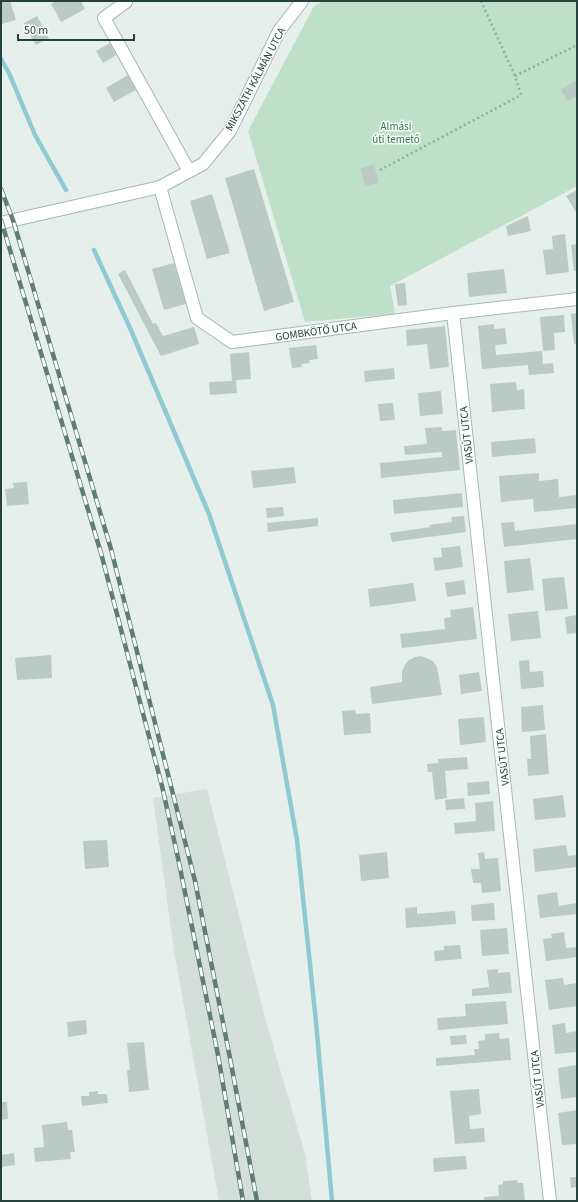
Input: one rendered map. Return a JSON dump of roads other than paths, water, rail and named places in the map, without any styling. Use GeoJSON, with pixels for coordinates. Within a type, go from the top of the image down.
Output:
{"type":"FeatureCollection","features":[{"type":"Feature","properties":{"kind":"street","name":"MIKSZÁTH KÁLMÁN UTCA"},"geometry":{"type":"LineString","coordinates":[[2,223],[160,187],[203,164],[230,131],[279,31],[302,1]]}},
{"type":"Feature","properties":{"kind":"street"},"geometry":{"type":"LineString","coordinates":[[126,2],[104,18],[189,171]]}},
{"type":"Feature","properties":{"kind":"street","name":"GOMBKÖTŐ UTCA"},"geometry":{"type":"LineString","coordinates":[[160,187],[197,318],[232,342],[453,313],[577,299]]}},
{"type":"Feature","properties":{"kind":"street","name":"VASÚT UTCA"},"geometry":{"type":"LineString","coordinates":[[453,313],[550,1201]]}},
{"type":"Feature","properties":{"kind":"waterway"},"geometry":{"type":"LineString","coordinates":[[1,59],[9,73],[35,135],[66,190]]}},
{"type":"Feature","properties":{"kind":"waterway"},"geometry":{"type":"LineString","coordinates":[[94,250],[130,328],[209,514],[273,705],[297,840],[316,1022],[332,1201]]}},
{"type":"Feature","properties":{"kind":"railway"},"geometry":{"type":"LineString","coordinates":[[1,189],[13,220],[111,549],[195,881],[257,1201]]}},
{"type":"Feature","properties":{"kind":"railway"},"geometry":{"type":"LineString","coordinates":[[1,220],[101,553],[162,786],[218,1055],[243,1201]]}},
{"type":"Feature","properties":{"kind":"park label","name":"Almási úti temető"},"geometry":{"type":"Point","coordinates":[396,132]}}]}
